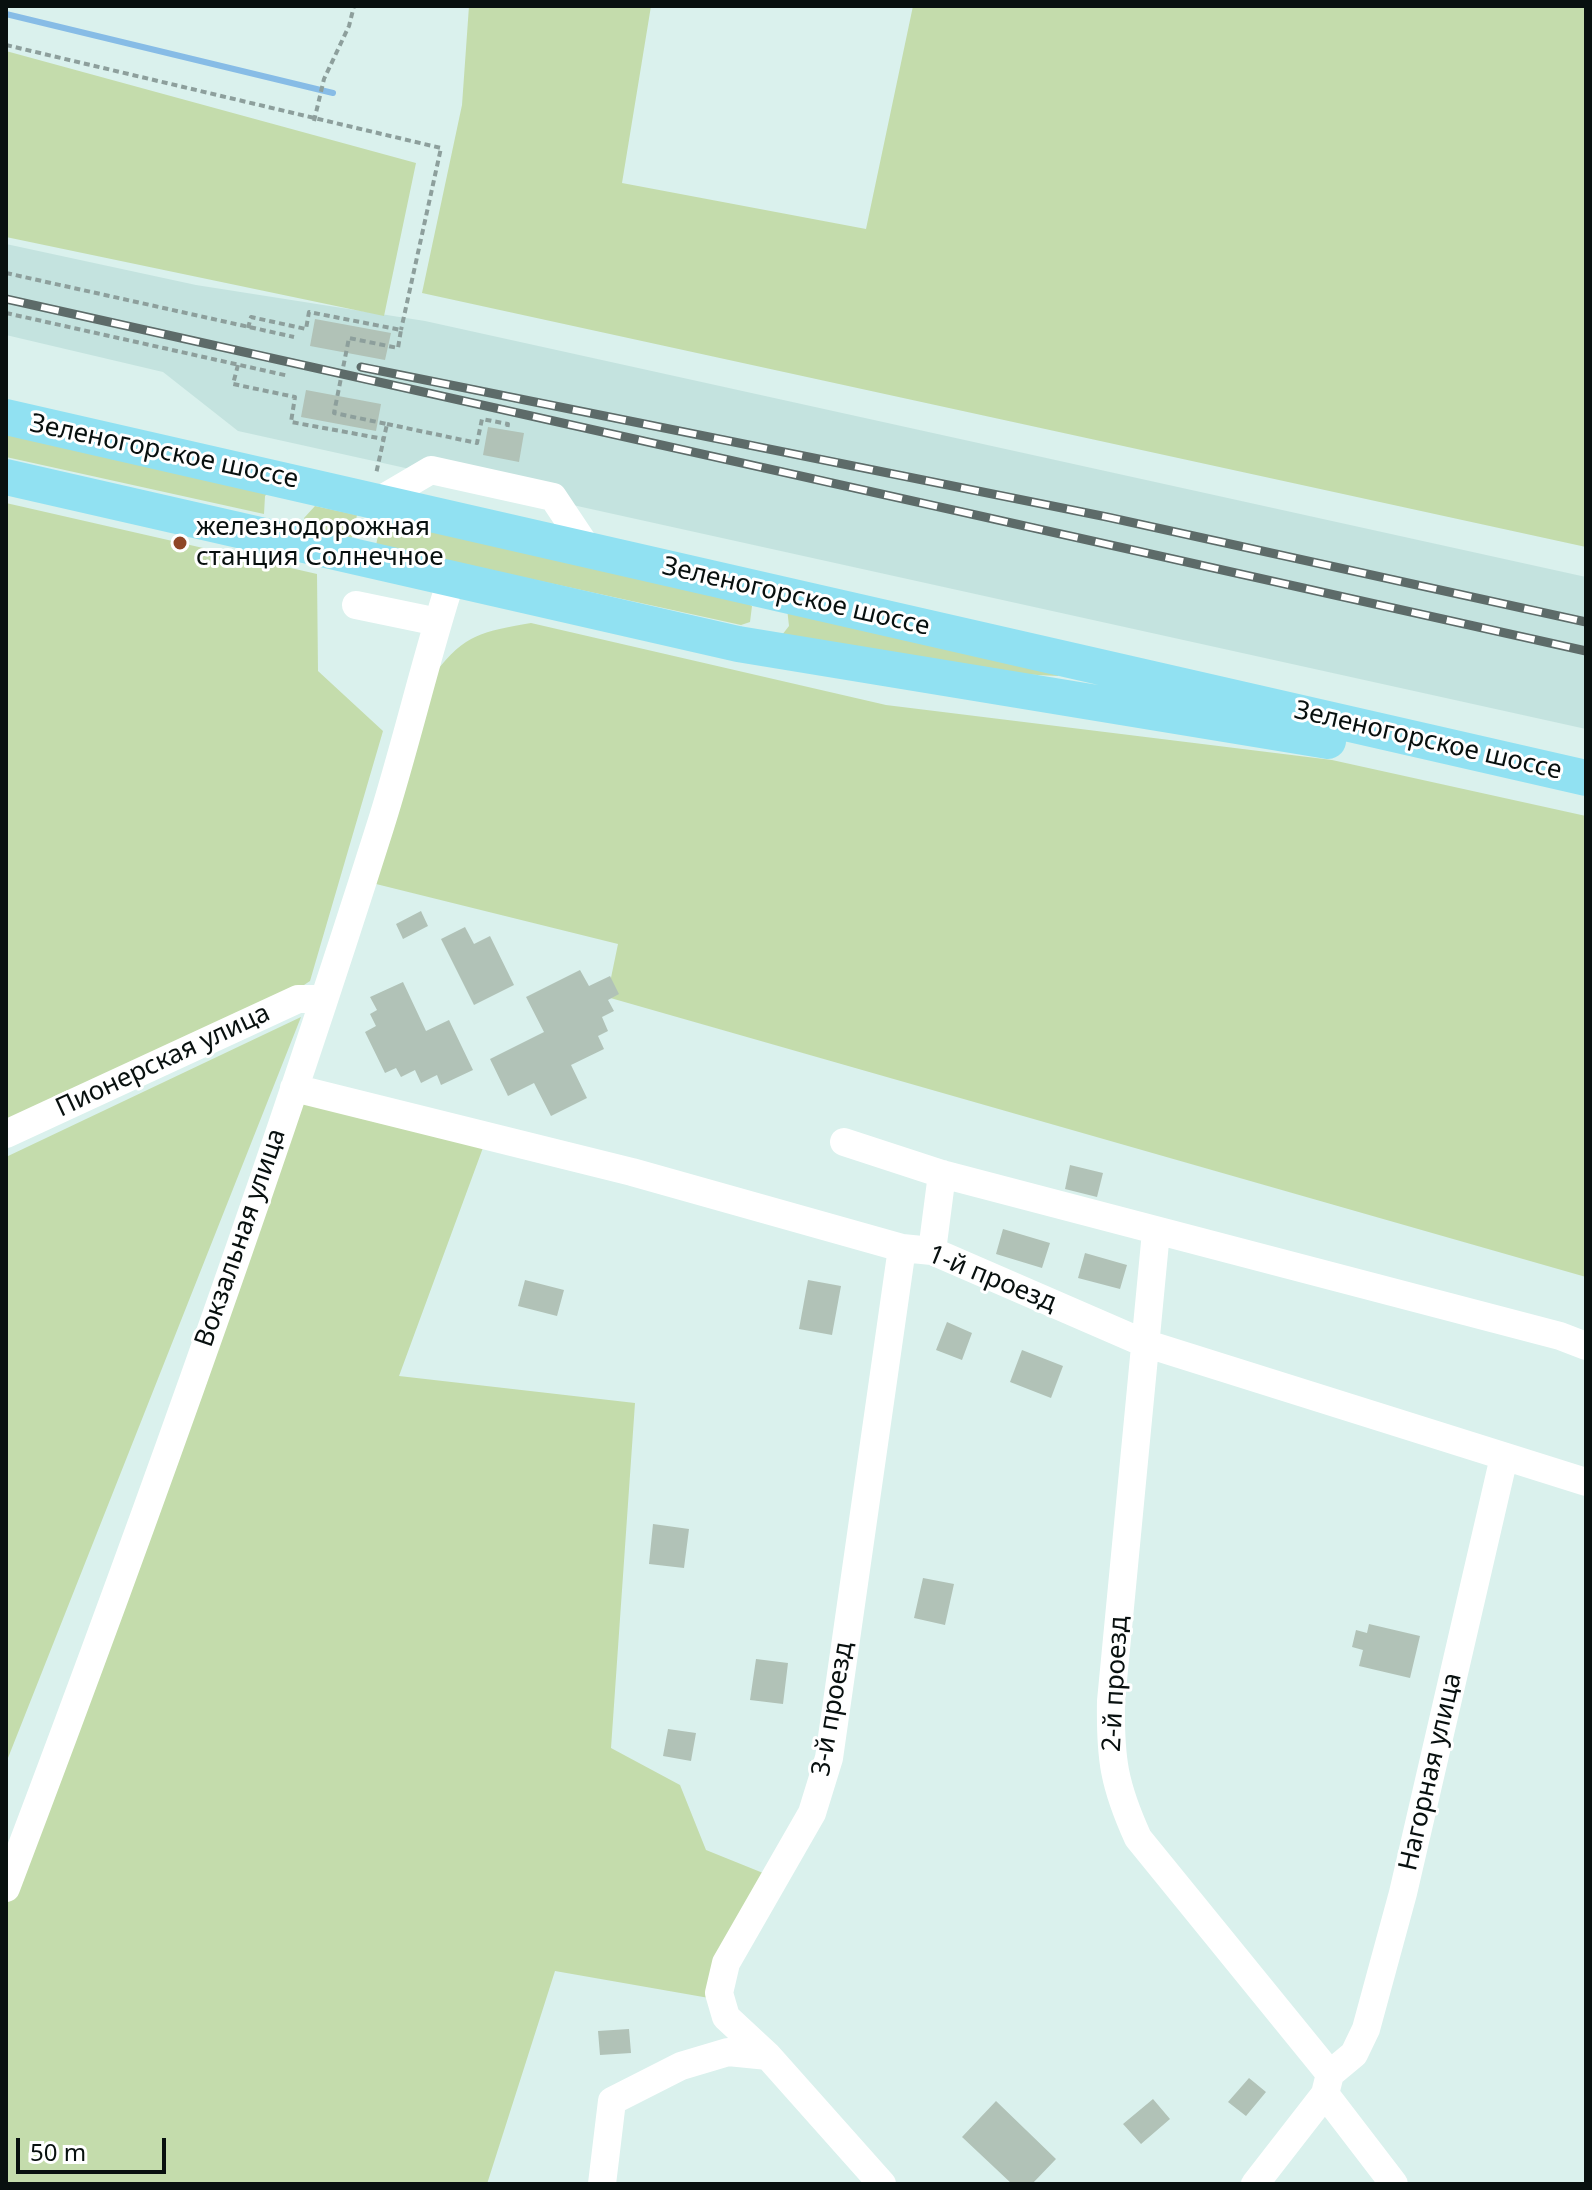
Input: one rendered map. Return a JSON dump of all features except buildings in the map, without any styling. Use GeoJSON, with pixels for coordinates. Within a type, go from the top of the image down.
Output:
{"type":"FeatureCollection","features":[{"type":"Feature","properties":{"kind":"main road","name":"Зеленогорское шоссе"},"geometry":{"type":"LineString","coordinates":[[6,417],[1586,778]]}},
{"type":"Feature","properties":{"kind":"main road","name":"Зеленогорское шоссе"},"geometry":{"type":"LineString","coordinates":[[6,477],[738,644],[1586,784]]}},
{"type":"Feature","properties":{"kind":"main road"},"geometry":{"type":"LineString","coordinates":[[292,544],[281,526],[278,511],[288,495],[305,483]]}},
{"type":"Feature","properties":{"kind":"main road"},"geometry":{"type":"LineString","coordinates":[[738,644],[758,634],[769,620],[767,605],[749,587]]}},
{"type":"Feature","properties":{"kind":"street","name":"Вокзальная улица"},"geometry":{"type":"LineString","coordinates":[[6,1888],[106,1626],[294,1088],[381,825],[451,580]]}},
{"type":"Feature","properties":{"kind":"street"},"geometry":{"type":"LineString","coordinates":[[356,605],[438,622]]}},
{"type":"Feature","properties":{"kind":"street","name":"Пионерская улица"},"geometry":{"type":"LineString","coordinates":[[6,1134],[298,999],[322,999]]}},
{"type":"Feature","properties":{"kind":"street","name":"1-й проезд"},"geometry":{"type":"LineString","coordinates":[[294,1088],[632,1172],[902,1248],[932,1251],[1144,1343],[1586,1482]]}},
{"type":"Feature","properties":{"kind":"street"},"geometry":{"type":"LineString","coordinates":[[844,1142],[942,1174],[1545,1332],[1586,1346]]}},
{"type":"Feature","properties":{"kind":"street"},"geometry":{"type":"LineString","coordinates":[[932,1251],[942,1174]]}},
{"type":"Feature","properties":{"kind":"street","name":"2-й проезд"},"geometry":{"type":"LineString","coordinates":[[1156,1232],[1111,1701],[1110,1750],[1117,1792],[1138,1838],[1327,2084],[1394,2184]]}},
{"type":"Feature","properties":{"kind":"street","name":"3-й проезд"},"geometry":{"type":"LineString","coordinates":[[882,2184],[768,2056],[726,2017],[719,1993],[726,1963],[812,1813],[829,1758],[902,1248]]}},
{"type":"Feature","properties":{"kind":"street","name":"Нагорная улица"},"geometry":{"type":"LineString","coordinates":[[1255,2184],[1327,2084],[1354,2054],[1366,2029],[1403,1893],[1504,1457]]}},
{"type":"Feature","properties":{"kind":"street"},"geometry":{"type":"LineString","coordinates":[[602,2184],[612,2101],[681,2066],[728,2052],[768,2056]]}},
{"type":"Feature","properties":{"kind":"path"},"geometry":{"type":"LineString","coordinates":[[314,121],[324,79],[349,26],[354,6]]}},
{"type":"Feature","properties":{"kind":"path"},"geometry":{"type":"LineString","coordinates":[[6,45],[314,121],[441,148],[398,348],[349,338],[334,413],[477,443],[482,419],[508,424],[507,430]]}},
{"type":"Feature","properties":{"kind":"path"},"geometry":{"type":"LineString","coordinates":[[6,273],[294,337]]}},
{"type":"Feature","properties":{"kind":"path"},"geometry":{"type":"LineString","coordinates":[[248,328],[251,317],[306,329],[309,312],[401,330]]}},
{"type":"Feature","properties":{"kind":"path"},"geometry":{"type":"LineString","coordinates":[[6,313],[289,376]]}},
{"type":"Feature","properties":{"kind":"path"},"geometry":{"type":"LineString","coordinates":[[238,365],[233,384],[295,397],[291,422],[384,439]]}},
{"type":"Feature","properties":{"kind":"path"},"geometry":{"type":"LineString","coordinates":[[376,500],[387,424]]}},
{"type":"Feature","properties":{"kind":"shaded area"},"geometry":{"type":"Polygon","coordinates":[[[6,244],[196,285],[425,321],[1586,577],[1586,729],[238,431],[163,372],[6,335],[6,244]]]}},
{"type":"Feature","properties":{"kind":"green space"},"geometry":{"type":"Polygon","coordinates":[[[469,6],[651,6],[622,183],[866,229],[913,6],[1586,6],[1586,547],[422,293],[462,105],[469,6]]]}},
{"type":"Feature","properties":{"kind":"green space"},"geometry":{"type":"Polygon","coordinates":[[[6,51],[416,163],[384,316],[6,237],[6,51]]]}},
{"type":"Feature","properties":{"kind":"green space"},"geometry":{"type":"Polygon","coordinates":[[[6,432],[270,490],[265,496],[264,514],[6,457],[6,432]]]}},
{"type":"Feature","properties":{"kind":"green space"},"geometry":{"type":"Polygon","coordinates":[[[6,503],[317,574],[318,671],[383,731],[310,981],[283,999],[6,1127],[6,503]]]}},
{"type":"Feature","properties":{"kind":"green space"},"geometry":{"type":"Polygon","coordinates":[[[315,506],[357,515],[352,538],[311,530],[304,518],[315,506]]]}},
{"type":"Feature","properties":{"kind":"green space"},"geometry":{"type":"Polygon","coordinates":[[[382,519],[743,601],[752,606],[750,622],[741,625],[376,545],[382,519]]]}},
{"type":"Feature","properties":{"kind":"green space"},"geometry":{"type":"Polygon","coordinates":[[[787,608],[1059,670],[1058,676],[979,672],[782,635],[789,626],[787,608]]]}},
{"type":"Feature","properties":{"kind":"green space"},"geometry":{"type":"Polygon","coordinates":[[[531,623],[886,705],[1332,760],[1586,816],[1586,1277],[607,997],[618,944],[376,884],[435,673],[456,650],[476,636],[531,623]]]}},
{"type":"Feature","properties":{"kind":"green space"},"geometry":{"type":"Polygon","coordinates":[[[301,1017],[6,1763],[6,1157],[301,1017]]]}},
{"type":"Feature","properties":{"kind":"green space"},"geometry":{"type":"Polygon","coordinates":[[[303,1101],[484,1145],[399,1376],[635,1403],[611,1748],[680,1785],[706,1850],[768,1875],[709,1998],[555,1971],[487,2184],[6,2184],[6,1903],[303,1101]]]}},
{"type":"Feature","properties":{"kind":"waterway"},"geometry":{"type":"LineString","coordinates":[[6,14],[333,93]]}},
{"type":"Feature","properties":{"kind":"railway"},"geometry":{"type":"LineString","coordinates":[[6,299],[1586,651]]}},
{"type":"Feature","properties":{"kind":"railway"},"geometry":{"type":"LineString","coordinates":[[361,367],[1107,517],[1586,622]]}},
{"type":"Feature","properties":{"kind":"place","name":"железнодорожная станция Солнечное"},"geometry":{"type":"Point","coordinates":[180,543]}}]}
